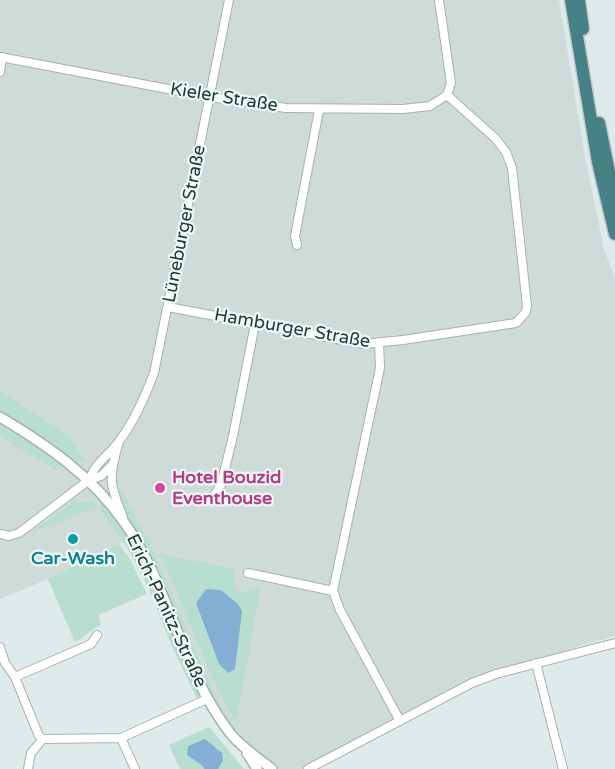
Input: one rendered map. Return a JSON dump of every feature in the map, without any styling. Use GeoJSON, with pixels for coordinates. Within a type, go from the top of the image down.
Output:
{"type":"FeatureCollection","features":[{"type":"Feature","properties":{"kind":"highway"},"geometry":{"type":"LineString","coordinates":[[571,0],[598,162],[615,234]]}},
{"type":"Feature","properties":{"kind":"highway"},"geometry":{"type":"LineString","coordinates":[[579,0],[590,74],[615,201]]}},
{"type":"Feature","properties":{"kind":"street","name":"Lüneburger Straße"},"geometry":{"type":"LineString","coordinates":[[125,522],[112,486],[111,466],[120,441],[138,410],[154,374],[229,0]]}},
{"type":"Feature","properties":{"kind":"street"},"geometry":{"type":"LineString","coordinates":[[439,0],[451,83],[447,95]]}},
{"type":"Feature","properties":{"kind":"street","name":"Kieler Straße"},"geometry":{"type":"LineString","coordinates":[[1,57],[210,98],[286,108],[403,109],[430,106],[447,95]]}},
{"type":"Feature","properties":{"kind":"street"},"geometry":{"type":"LineString","coordinates":[[0,72],[1,57]]}},
{"type":"Feature","properties":{"kind":"street","name":"Hamburger Straße"},"geometry":{"type":"LineString","coordinates":[[168,307],[363,344],[508,325],[522,318],[527,306],[512,168],[506,152],[495,138],[447,95]]}},
{"type":"Feature","properties":{"kind":"street"},"geometry":{"type":"LineString","coordinates":[[297,245],[295,236],[319,110]]}},
{"type":"Feature","properties":{"kind":"street"},"geometry":{"type":"LineString","coordinates":[[214,496],[221,485],[231,446],[255,324]]}},
{"type":"Feature","properties":{"kind":"street"},"geometry":{"type":"LineString","coordinates":[[379,343],[380,368],[333,591],[340,610],[400,721]]}},
{"type":"Feature","properties":{"kind":"street","name":"Erich-Panitz-Straße"},"geometry":{"type":"LineString","coordinates":[[0,417],[53,452],[89,480],[125,522],[150,568],[207,699],[232,735],[272,769]]}},
{"type":"Feature","properties":{"kind":"street","name":"Lüneburger Straße"},"geometry":{"type":"LineString","coordinates":[[89,480],[94,467],[120,441]]}},
{"type":"Feature","properties":{"kind":"street"},"geometry":{"type":"LineString","coordinates":[[0,534],[9,536],[19,533],[89,480],[101,476],[111,466]]}},
{"type":"Feature","properties":{"kind":"street"},"geometry":{"type":"LineString","coordinates":[[248,573],[333,591]]}},
{"type":"Feature","properties":{"kind":"street"},"geometry":{"type":"LineString","coordinates":[[15,677],[91,644],[97,634]]}},
{"type":"Feature","properties":{"kind":"street"},"geometry":{"type":"LineString","coordinates":[[308,769],[472,683],[496,674],[615,643]]}},
{"type":"Feature","properties":{"kind":"street"},"geometry":{"type":"LineString","coordinates":[[0,647],[5,663],[15,677],[39,736],[43,739],[121,738],[207,699]]}},
{"type":"Feature","properties":{"kind":"street"},"geometry":{"type":"LineString","coordinates":[[536,663],[563,769]]}},
{"type":"Feature","properties":{"kind":"street"},"geometry":{"type":"LineString","coordinates":[[121,738],[135,769]]}},
{"type":"Feature","properties":{"kind":"street"},"geometry":{"type":"LineString","coordinates":[[28,769],[31,753],[43,739]]}},
{"type":"Feature","properties":{"kind":"street","name":"Erich-Panitz-Straße"},"geometry":{"type":"LineString","coordinates":[[243,746],[257,769]]}},
{"type":"Feature","properties":{"kind":"shaded area"},"geometry":{"type":"Polygon","coordinates":[[[0,0],[559,0],[584,152],[604,249],[615,279],[615,636],[496,674],[308,769],[274,769],[235,738],[221,718],[135,536],[48,579],[0,599],[0,437],[55,470],[64,462],[87,460],[67,434],[0,391],[0,0]]]}},
{"type":"Feature","properties":{"kind":"green space"},"geometry":{"type":"Polygon","coordinates":[[[0,391],[67,434],[87,461],[64,462],[55,470],[0,437],[0,391]]]}},
{"type":"Feature","properties":{"kind":"green space"},"geometry":{"type":"Polygon","coordinates":[[[116,487],[127,500],[150,544],[215,696],[236,731],[225,721],[204,684],[160,579],[120,500],[116,487]]]}},
{"type":"Feature","properties":{"kind":"green space"},"geometry":{"type":"Polygon","coordinates":[[[77,499],[78,503],[94,502],[96,508],[29,534],[77,499]]]}},
{"type":"Feature","properties":{"kind":"green space"},"geometry":{"type":"Polygon","coordinates":[[[99,499],[117,520],[145,567],[199,693],[198,701],[173,649],[148,587],[128,549],[102,512],[99,499]]]}},
{"type":"Feature","properties":{"kind":"green space"},"geometry":{"type":"Polygon","coordinates":[[[119,544],[130,559],[147,594],[98,615],[101,625],[75,642],[48,579],[119,544]]]}},
{"type":"Feature","properties":{"kind":"green space"},"geometry":{"type":"Polygon","coordinates":[[[160,554],[235,569],[234,583],[239,592],[251,591],[261,585],[236,722],[205,660],[160,554]]]}},
{"type":"Feature","properties":{"kind":"green space"},"geometry":{"type":"Polygon","coordinates":[[[209,727],[244,769],[180,769],[169,745],[209,727]]]}},
{"type":"Feature","properties":{"kind":"water"},"geometry":{"type":"Polygon","coordinates":[[[206,589],[221,590],[238,604],[242,611],[235,669],[228,673],[219,664],[196,603],[206,589]]]}},
{"type":"Feature","properties":{"kind":"water"},"geometry":{"type":"Polygon","coordinates":[[[205,739],[222,753],[223,760],[218,769],[204,769],[187,755],[188,746],[205,739]]]}},
{"type":"Feature","properties":{"kind":"place","name":"Hotel Bouzid Eventhouse"},"geometry":{"type":"Point","coordinates":[160,488]}},
{"type":"Feature","properties":{"kind":"place","name":"Car-Wash"},"geometry":{"type":"Point","coordinates":[73,539]}}]}
